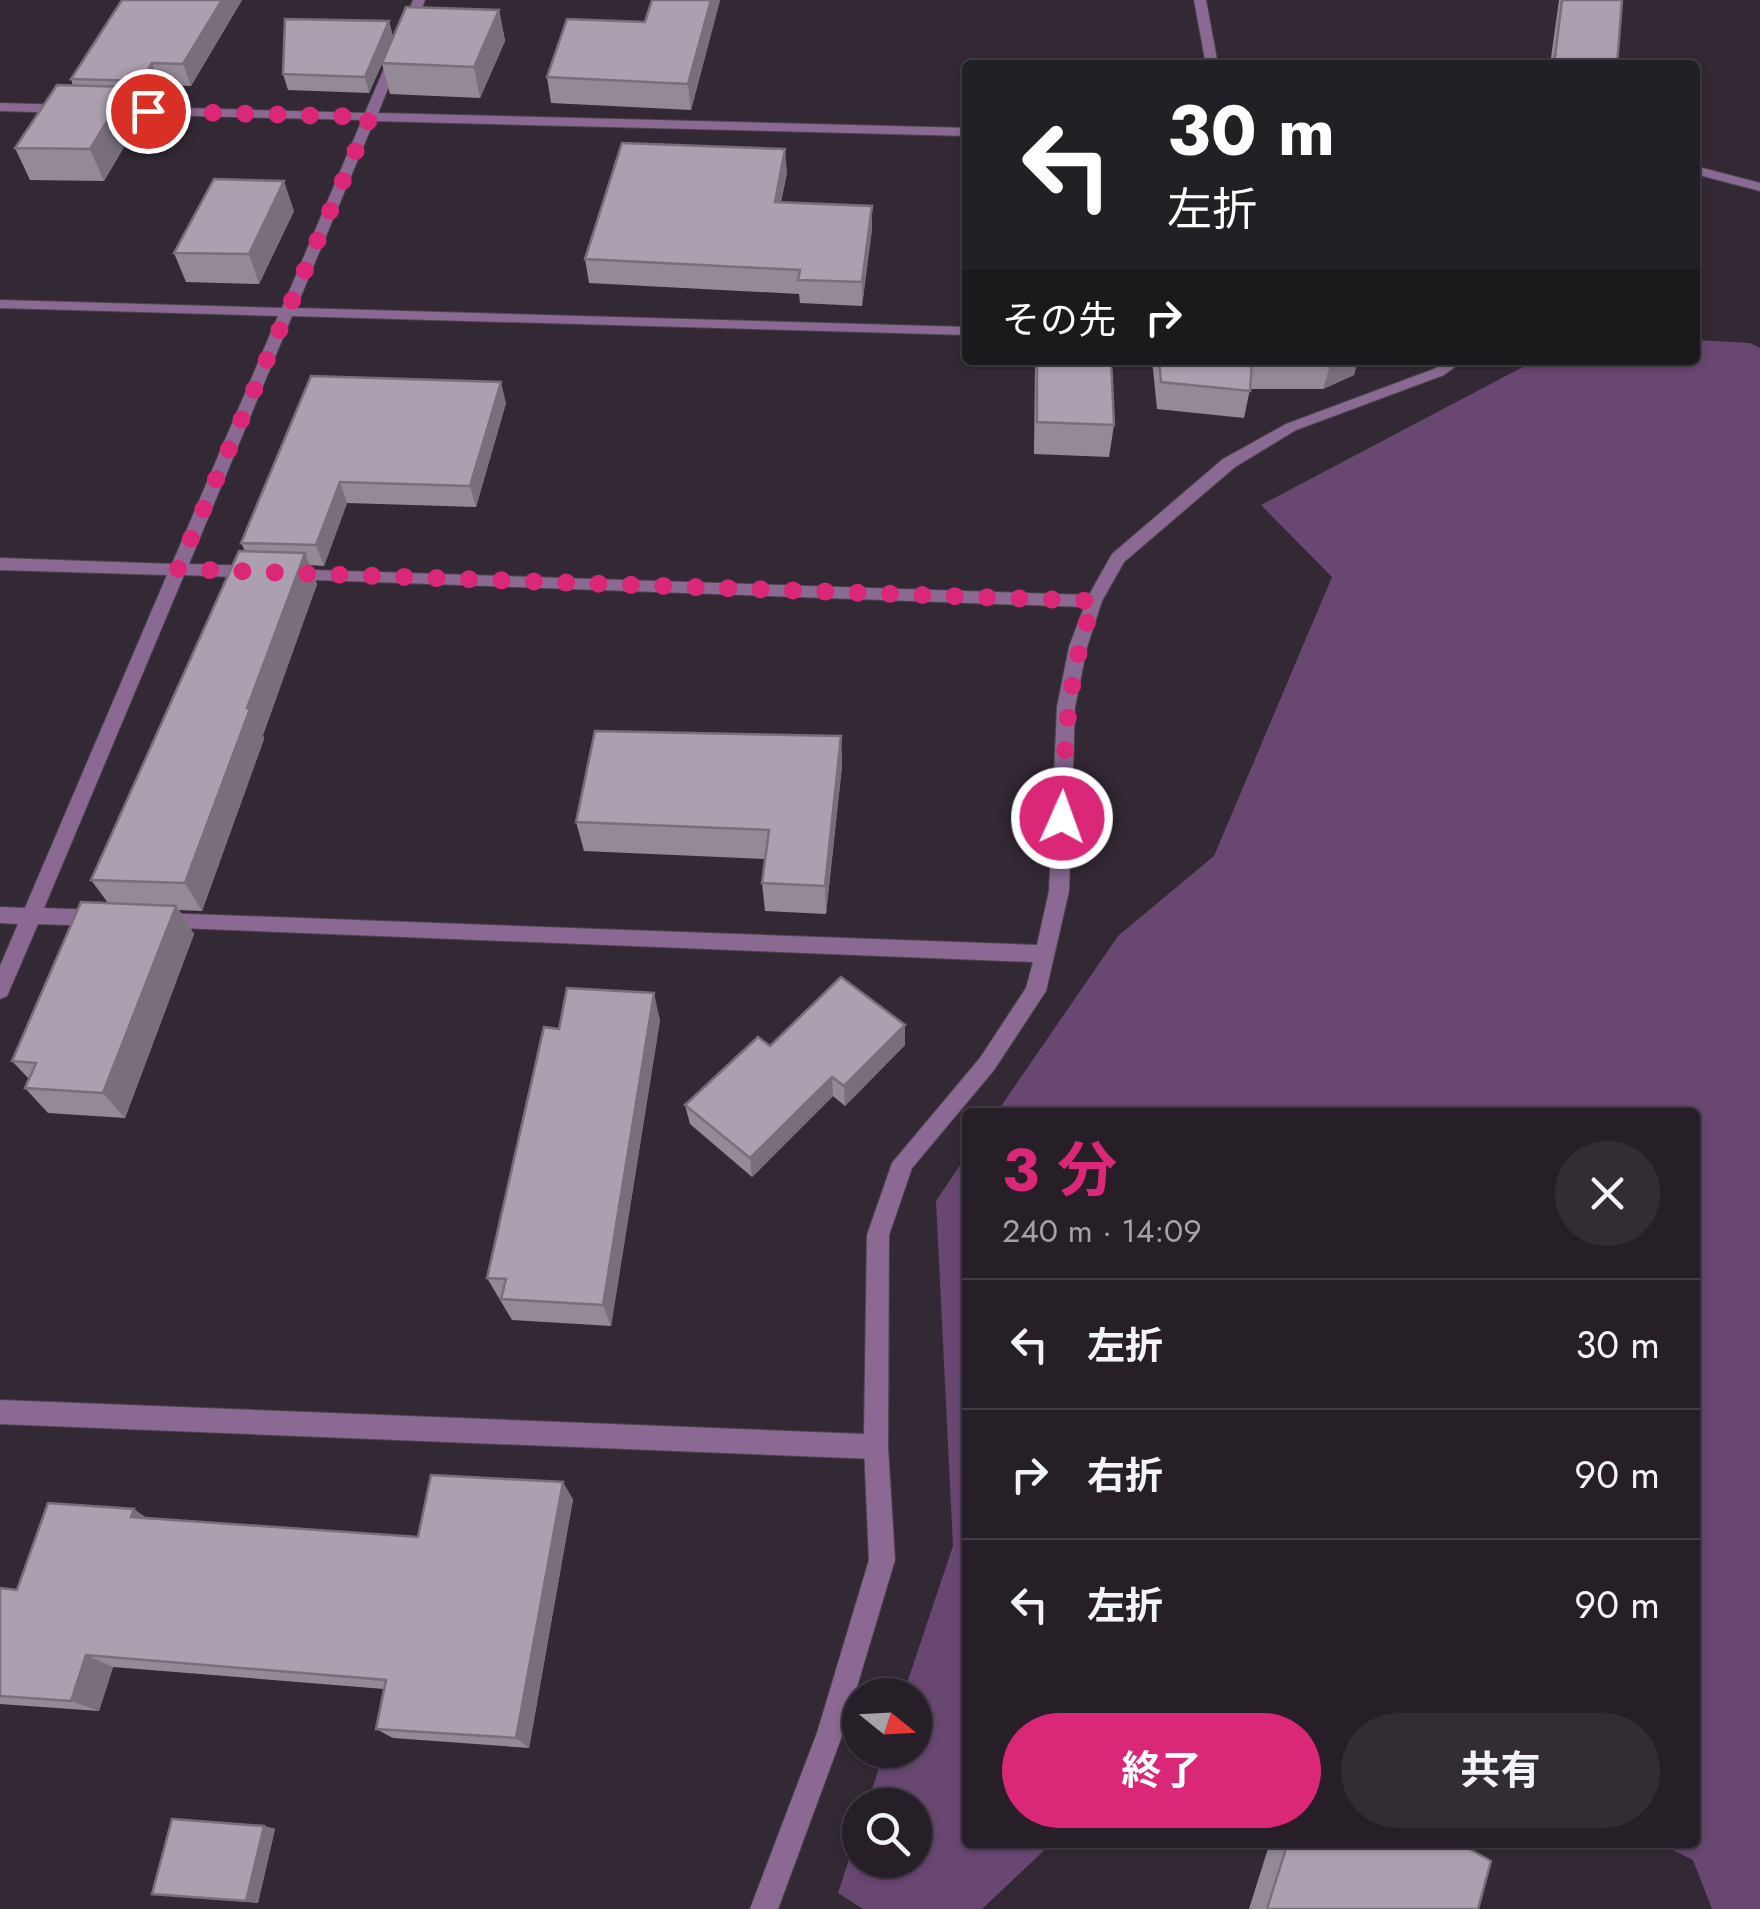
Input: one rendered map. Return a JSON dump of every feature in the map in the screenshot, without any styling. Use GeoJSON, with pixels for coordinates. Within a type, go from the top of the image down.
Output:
{"type":"FeatureCollection","features":[{"type":"Feature","properties":{"kind":"street"},"geometry":{"type":"LineString","coordinates":[[0,990],[420,0]]}},
{"type":"Feature","properties":{"kind":"street"},"geometry":{"type":"LineString","coordinates":[[1200,0],[1211,60]]}},
{"type":"Feature","properties":{"kind":"street"},"geometry":{"type":"LineString","coordinates":[[0,108],[78,110]]}},
{"type":"Feature","properties":{"kind":"street"},"geometry":{"type":"LineString","coordinates":[[98,110],[962,132]]}},
{"type":"Feature","properties":{"kind":"street"},"geometry":{"type":"LineString","coordinates":[[1700,171],[1760,187]]}},
{"type":"Feature","properties":{"kind":"street"},"geometry":{"type":"LineString","coordinates":[[0,304],[962,332]]}},
{"type":"Feature","properties":{"kind":"street"},"geometry":{"type":"LineString","coordinates":[[764,1909],[830,1733],[882,1560],[876,1448],[878,1235],[903,1163],[987,1064],[1036,991],[1059,892],[1066,707],[1078,648],[1094,601],[1118,558],[1229,463],[1291,428],[1450,365]]}},
{"type":"Feature","properties":{"kind":"street"},"geometry":{"type":"LineString","coordinates":[[0,564],[1094,601]]}},
{"type":"Feature","properties":{"kind":"street"},"geometry":{"type":"LineString","coordinates":[[0,914],[1044,954]]}},
{"type":"Feature","properties":{"kind":"street"},"geometry":{"type":"LineString","coordinates":[[0,1412],[876,1448]]}},
{"type":"Feature","properties":{"kind":"shaded area"},"geometry":{"type":"Polygon","coordinates":[[[1700,340],[1750,343],[1760,348],[1760,1909],[1712,1909],[1693,1860],[1669,1848],[1700,1848],[1700,1108],[1000,1108],[1118,936],[1214,856],[1332,577],[1261,505],[1527,365],[1700,365],[1700,340]]]}},
{"type":"Feature","properties":{"kind":"shaded area"},"geometry":{"type":"Polygon","coordinates":[[[962,1162],[962,1848],[1047,1848],[982,1909],[863,1909],[838,1893],[843,1878],[932,1878],[932,1788],[873,1788],[879,1768],[932,1768],[932,1678],[909,1678],[953,1546],[936,1201],[962,1162]]]}},
{"type":"Feature","properties":{"kind":"building"},"geometry":{"type":"Polygon","coordinates":[[[122,0],[222,0],[183,64],[152,63],[141,81],[71,79],[122,0]]]}},
{"type":"Feature","properties":{"kind":"building"},"geometry":{"type":"Polygon","coordinates":[[[652,0],[711,0],[688,84],[547,77],[567,19],[645,22],[652,0]]]}},
{"type":"Feature","properties":{"kind":"building"},"geometry":{"type":"Polygon","coordinates":[[[1562,0],[1622,0],[1617,60],[1555,60],[1562,0]]]}},
{"type":"Feature","properties":{"kind":"building"},"geometry":{"type":"Polygon","coordinates":[[[406,7],[499,10],[474,67],[382,63],[406,7]]]}},
{"type":"Feature","properties":{"kind":"building"},"geometry":{"type":"Polygon","coordinates":[[[285,19],[389,21],[365,77],[283,74],[285,19]]]}},
{"type":"Feature","properties":{"kind":"building"},"geometry":{"type":"Polygon","coordinates":[[[57,85],[128,87],[90,149],[15,148],[57,85]]]}},
{"type":"Feature","properties":{"kind":"building"},"geometry":{"type":"Polygon","coordinates":[[[622,143],[785,149],[775,202],[872,206],[862,282],[798,280],[800,270],[585,259],[622,143]]]}},
{"type":"Feature","properties":{"kind":"building"},"geometry":{"type":"Polygon","coordinates":[[[214,179],[284,181],[249,254],[174,253],[214,179]]]}},
{"type":"Feature","properties":{"kind":"building"},"geometry":{"type":"Polygon","coordinates":[[[1037,365],[1111,365],[1114,425],[1037,422],[1037,365]]]}},
{"type":"Feature","properties":{"kind":"building"},"geometry":{"type":"Polygon","coordinates":[[[1159,365],[1252,365],[1250,391],[1161,382],[1159,365]]]}},
{"type":"Feature","properties":{"kind":"building"},"geometry":{"type":"Polygon","coordinates":[[[311,376],[501,382],[470,486],[340,482],[316,545],[241,543],[311,376]]]}},
{"type":"Feature","properties":{"kind":"building"},"geometry":{"type":"Polygon","coordinates":[[[239,551],[305,553],[185,883],[91,880],[239,551]]]}},
{"type":"Feature","properties":{"kind":"building"},"geometry":{"type":"Polygon","coordinates":[[[595,731],[841,736],[825,886],[762,883],[769,830],[576,822],[595,731]]]}},
{"type":"Feature","properties":{"kind":"building"},"geometry":{"type":"Polygon","coordinates":[[[81,902],[176,906],[103,1093],[25,1088],[36,1063],[12,1061],[81,902]]]}},
{"type":"Feature","properties":{"kind":"building"},"geometry":{"type":"Polygon","coordinates":[[[841,977],[905,1025],[844,1086],[832,1077],[750,1158],[685,1105],[758,1037],[770,1046],[841,977]]]}},
{"type":"Feature","properties":{"kind":"building"},"geometry":{"type":"Polygon","coordinates":[[[567,988],[654,993],[603,1305],[501,1299],[506,1279],[487,1278],[544,1027],[559,1029],[567,988]]]}},
{"type":"Feature","properties":{"kind":"building"},"geometry":{"type":"Polygon","coordinates":[[[431,1475],[563,1482],[516,1738],[376,1729],[386,1680],[86,1655],[71,1701],[0,1696],[0,1588],[17,1590],[48,1503],[134,1509],[131,1517],[418,1537],[431,1475]]]}},
{"type":"Feature","properties":{"kind":"building"},"geometry":{"type":"Polygon","coordinates":[[[172,1819],[264,1826],[246,1901],[152,1894],[172,1819]]]}},
{"type":"Feature","properties":{"kind":"building"},"geometry":{"type":"Polygon","coordinates":[[[1286,1848],[1468,1848],[1491,1861],[1478,1909],[1267,1909],[1286,1848]]]}},
{"type":"Feature","properties":{"kind":"route"},"geometry":{"type":"LineString","coordinates":[[148,111],[370,117],[178,569],[1094,601],[1078,648],[1066,707],[1062,818]]}}]}
